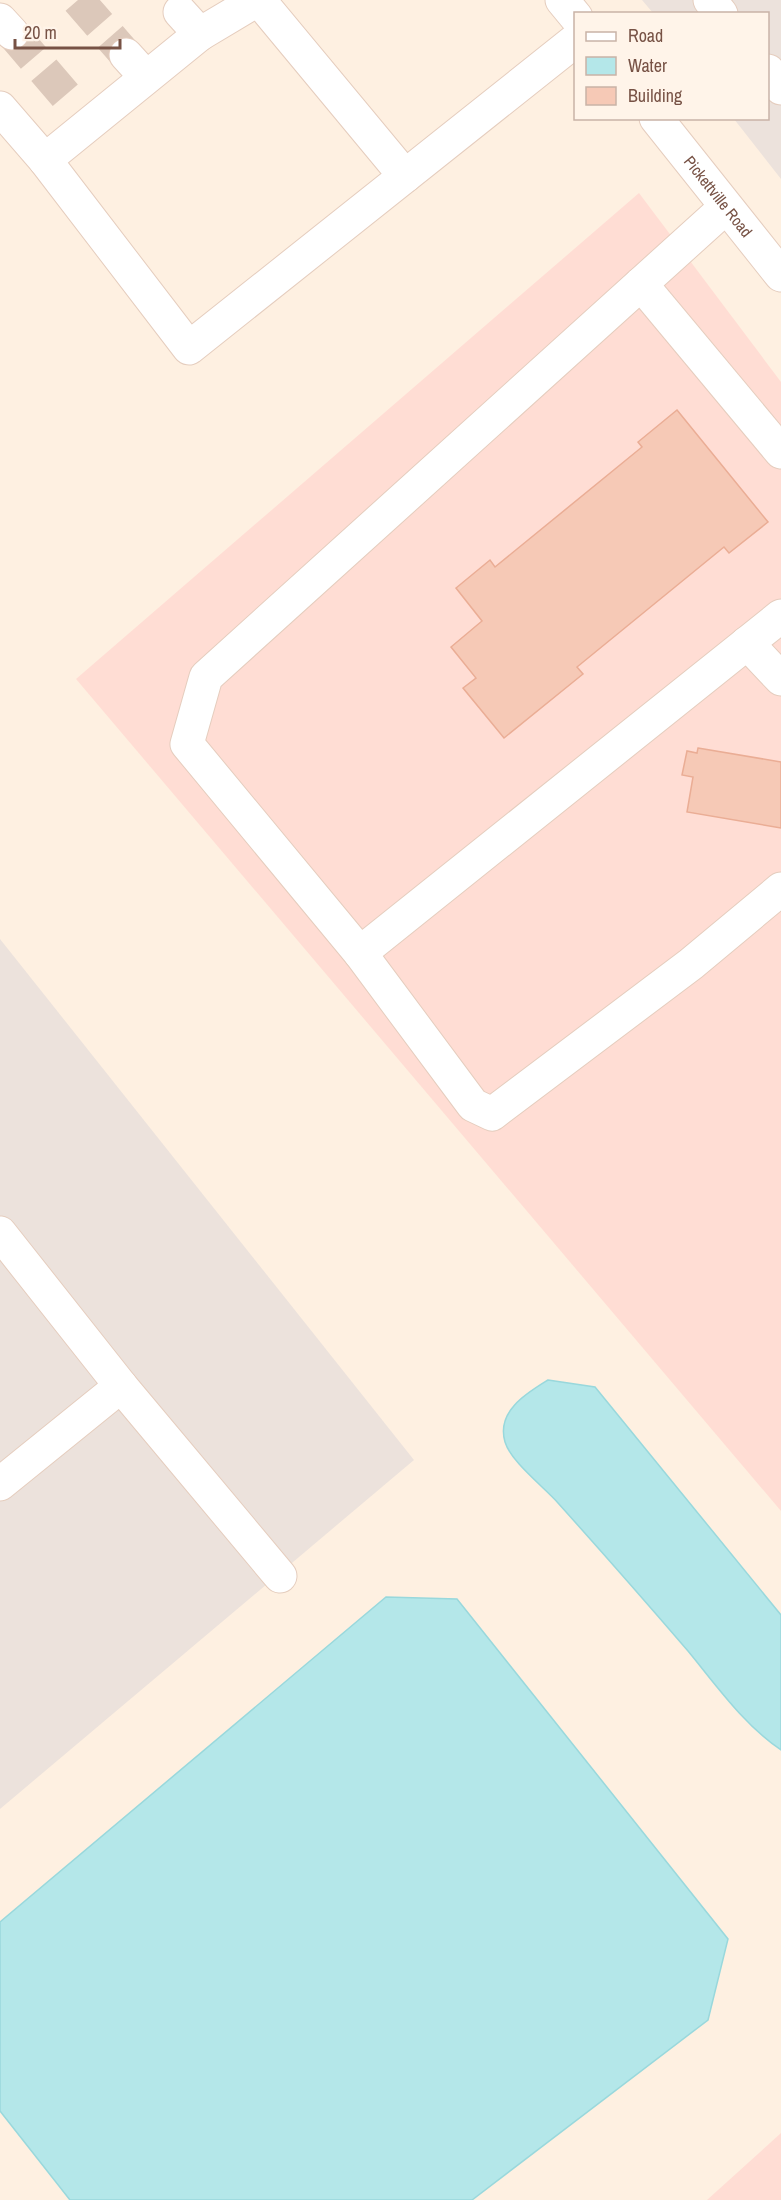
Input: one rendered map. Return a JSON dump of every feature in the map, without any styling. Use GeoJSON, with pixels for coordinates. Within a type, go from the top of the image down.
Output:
{"type":"FeatureCollection","features":[{"type":"Feature","properties":{"kind":"street"},"geometry":{"type":"LineString","coordinates":[[4,21],[12,0]]}},
{"type":"Feature","properties":{"kind":"street"},"geometry":{"type":"LineString","coordinates":[[45,160],[80,113],[190,23],[258,0],[405,176]]}},
{"type":"Feature","properties":{"kind":"street"},"geometry":{"type":"LineString","coordinates":[[562,0],[574,15]]}},
{"type":"Feature","properties":{"kind":"street"},"geometry":{"type":"LineString","coordinates":[[710,0],[719,12]]}},
{"type":"Feature","properties":{"kind":"street"},"geometry":{"type":"LineString","coordinates":[[0,108],[45,160],[189,348],[574,42]]}},
{"type":"Feature","properties":{"kind":"street"},"geometry":{"type":"LineString","coordinates":[[769,72],[781,88]]}},
{"type":"Feature","properties":{"kind":"street","name":"Pickettville Road"},"geometry":{"type":"LineString","coordinates":[[658,120],[781,275]]}},
{"type":"Feature","properties":{"kind":"street"},"geometry":{"type":"LineString","coordinates":[[726,207],[206,677],[187,744],[360,953],[472,1105],[492,1114],[691,964],[781,889]]}},
{"type":"Feature","properties":{"kind":"street"},"geometry":{"type":"LineString","coordinates":[[641,284],[781,452]]}},
{"type":"Feature","properties":{"kind":"street"},"geometry":{"type":"LineString","coordinates":[[360,953],[781,615]]}},
{"type":"Feature","properties":{"kind":"street"},"geometry":{"type":"LineString","coordinates":[[747,643],[781,679]]}},
{"type":"Feature","properties":{"kind":"street"},"geometry":{"type":"LineString","coordinates":[[0,1233],[121,1386],[280,1576]]}},
{"type":"Feature","properties":{"kind":"street"},"geometry":{"type":"LineString","coordinates":[[0,1484],[121,1386]]}},
{"type":"Feature","properties":{"kind":"shaded area"},"geometry":{"type":"Polygon","coordinates":[[[642,0],[781,0],[781,179],[735,120],[769,120],[769,12],[652,12],[642,0]]]}},
{"type":"Feature","properties":{"kind":"shaded area"},"geometry":{"type":"Polygon","coordinates":[[[639,193],[781,382],[781,1511],[76,679],[639,193]]]}},
{"type":"Feature","properties":{"kind":"shaded area"},"geometry":{"type":"Polygon","coordinates":[[[0,939],[414,1460],[0,1809],[0,939]]]}},
{"type":"Feature","properties":{"kind":"shaded area"},"geometry":{"type":"Polygon","coordinates":[[[781,2133],[781,2200],[707,2200],[781,2133]]]}},
{"type":"Feature","properties":{"kind":"water"},"geometry":{"type":"Polygon","coordinates":[[[548,1380],[595,1387],[781,1615],[781,1750],[743,1717],[558,1503],[508,1450],[503,1431],[509,1412],[523,1397],[548,1380]]]}},
{"type":"Feature","properties":{"kind":"water"},"geometry":{"type":"Polygon","coordinates":[[[386,1597],[457,1599],[728,1939],[708,2020],[472,2200],[70,2200],[0,2111],[0,1922],[386,1597]]]}},
{"type":"Feature","properties":{"kind":"building"},"geometry":{"type":"Polygon","coordinates":[[[677,410],[768,522],[729,553],[724,547],[577,667],[583,674],[504,738],[463,688],[476,678],[451,647],[482,621],[456,588],[490,560],[495,567],[642,447],[638,442],[677,410]]]}},
{"type":"Feature","properties":{"kind":"building"},"geometry":{"type":"Polygon","coordinates":[[[698,748],[781,762],[781,828],[687,812],[693,777],[682,775],[687,751],[697,753],[698,748]]]}},
{"type":"Feature","properties":{"kind":"tunnel"},"geometry":{"type":"LineString","coordinates":[[78,0],[126,55]]}},
{"type":"Feature","properties":{"kind":"tunnel"},"geometry":{"type":"LineString","coordinates":[[12,33],[71,102]]}}]}
